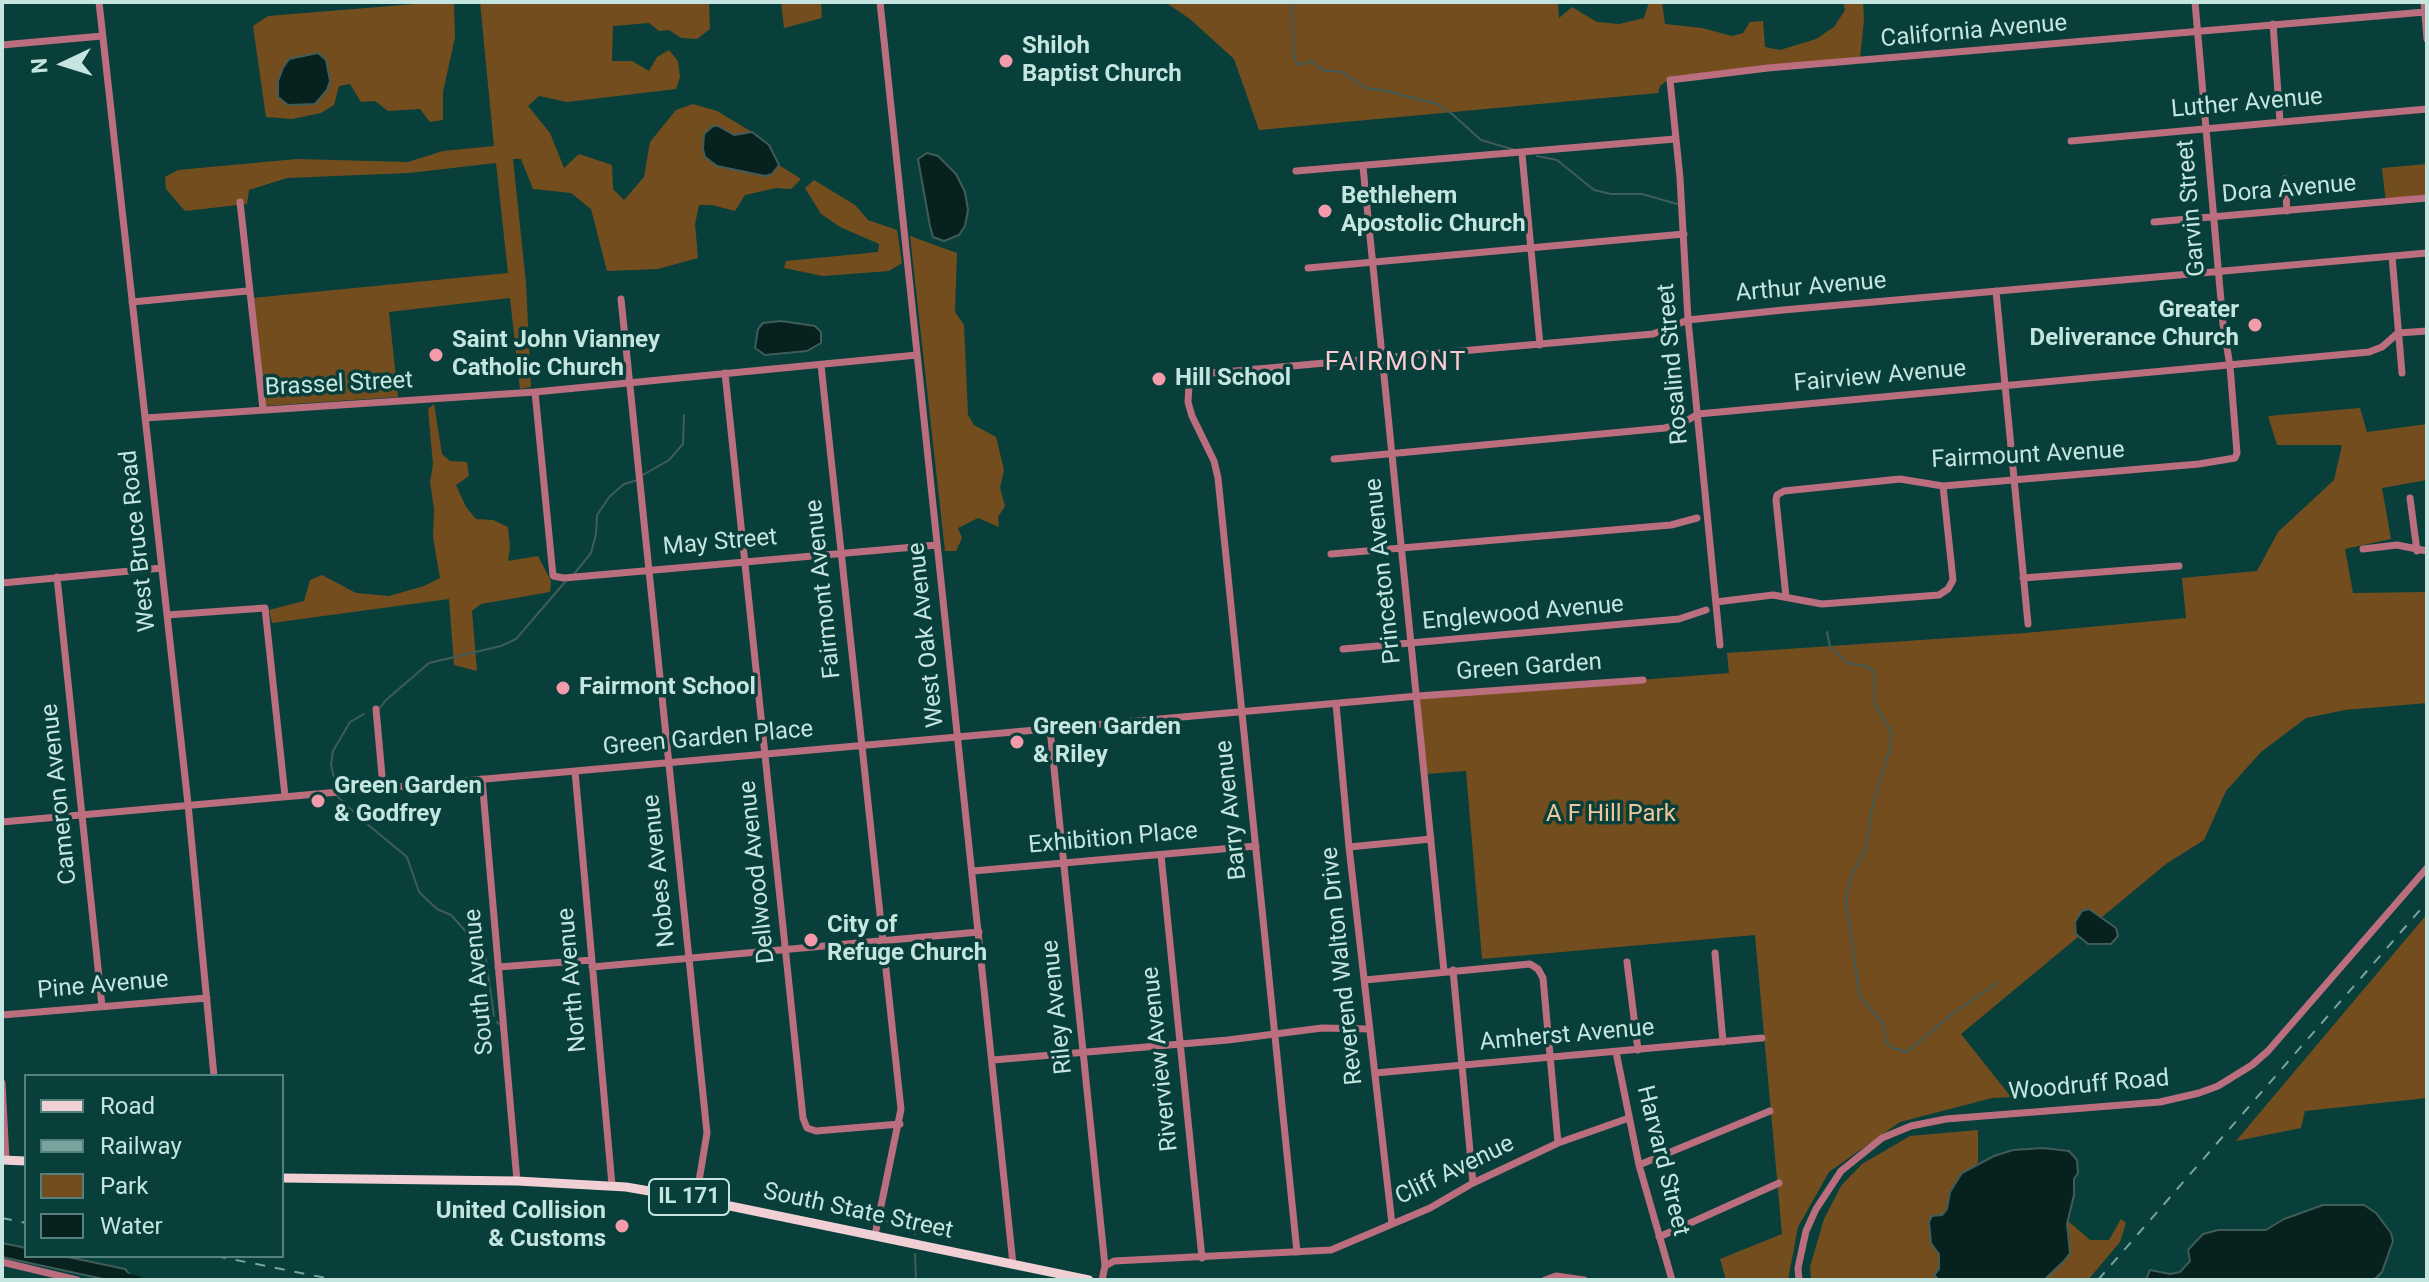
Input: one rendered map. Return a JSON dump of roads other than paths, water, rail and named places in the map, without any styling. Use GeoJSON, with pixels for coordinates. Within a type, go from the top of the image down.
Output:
{"type":"FeatureCollection","features":[{"type":"Feature","properties":{"kind":"main road"},"geometry":{"type":"LineString","coordinates":[[4,1160],[24,1161]]}},
{"type":"Feature","properties":{"kind":"main road","name":"South State Street"},"geometry":{"type":"LineString","coordinates":[[284,1178],[612,1185],[696,1199],[1089,1280]]}},
{"type":"Feature","properties":{"kind":"street","name":"West Bruce Road"},"geometry":{"type":"LineString","coordinates":[[99,2],[188,804],[214,1074]]}},
{"type":"Feature","properties":{"kind":"street","name":"West Oak Avenue"},"geometry":{"type":"LineString","coordinates":[[880,2],[1013,1264]]}},
{"type":"Feature","properties":{"kind":"street","name":"Garvin Street"},"geometry":{"type":"LineString","coordinates":[[2195,2],[2218,272],[2230,366],[2235,458]]}},
{"type":"Feature","properties":{"kind":"street"},"geometry":{"type":"LineString","coordinates":[[2424,2],[2427,39]]}},
{"type":"Feature","properties":{"kind":"street","name":"California Avenue"},"geometry":{"type":"LineString","coordinates":[[1670,80],[1768,68],[2425,12]]}},
{"type":"Feature","properties":{"kind":"street"},"geometry":{"type":"LineString","coordinates":[[2273,24],[2280,121]]}},
{"type":"Feature","properties":{"kind":"street"},"geometry":{"type":"LineString","coordinates":[[2,45],[102,36]]}},
{"type":"Feature","properties":{"kind":"street","name":"Rosalind Street"},"geometry":{"type":"LineString","coordinates":[[1670,80],[1684,234],[1688,320],[1720,645]]}},
{"type":"Feature","properties":{"kind":"street","name":"Luther Avenue"},"geometry":{"type":"LineString","coordinates":[[2071,141],[2427,109]]}},
{"type":"Feature","properties":{"kind":"street"},"geometry":{"type":"LineString","coordinates":[[1296,171],[1675,139]]}},
{"type":"Feature","properties":{"kind":"street"},"geometry":{"type":"LineString","coordinates":[[1522,154],[1540,345]]}},
{"type":"Feature","properties":{"kind":"street","name":"Princeton Avenue"},"geometry":{"type":"LineString","coordinates":[[1363,167],[1431,839],[1462,1065],[1473,1183]]}},
{"type":"Feature","properties":{"kind":"street"},"geometry":{"type":"LineString","coordinates":[[2285,179],[2287,211]]}},
{"type":"Feature","properties":{"kind":"street","name":"Dora Avenue"},"geometry":{"type":"LineString","coordinates":[[2154,222],[2427,198]]}},
{"type":"Feature","properties":{"kind":"street"},"geometry":{"type":"LineString","coordinates":[[240,202],[247,291],[263,409]]}},
{"type":"Feature","properties":{"kind":"street"},"geometry":{"type":"LineString","coordinates":[[1308,268],[1684,234]]}},
{"type":"Feature","properties":{"kind":"street","name":"Arthur Avenue"},"geometry":{"type":"LineString","coordinates":[[1201,374],[1653,334],[1688,320],[2427,253]]}},
{"type":"Feature","properties":{"kind":"street"},"geometry":{"type":"LineString","coordinates":[[2392,256],[2402,373]]}},
{"type":"Feature","properties":{"kind":"street"},"geometry":{"type":"LineString","coordinates":[[132,302],[247,291]]}},
{"type":"Feature","properties":{"kind":"street"},"geometry":{"type":"LineString","coordinates":[[1996,291],[2028,624]]}},
{"type":"Feature","properties":{"kind":"street","name":"Nobes Avenue"},"geometry":{"type":"LineString","coordinates":[[621,299],[707,1133],[696,1199]]}},
{"type":"Feature","properties":{"kind":"street","name":"Fairview Avenue"},"geometry":{"type":"LineString","coordinates":[[1334,459],[1665,428],[1681,424],[1698,414],[2369,352],[2382,347],[2398,333],[2427,331]]}},
{"type":"Feature","properties":{"kind":"street","name":"Brassel Street"},"geometry":{"type":"LineString","coordinates":[[145,418],[535,392],[917,355]]}},
{"type":"Feature","properties":{"kind":"street","name":"Fairmont Avenue"},"geometry":{"type":"LineString","coordinates":[[821,365],[901,1109],[875,1235]]}},
{"type":"Feature","properties":{"kind":"street","name":"Dellwood Avenue"},"geometry":{"type":"LineString","coordinates":[[725,373],[803,1118],[807,1128],[816,1131],[900,1124]]}},
{"type":"Feature","properties":{"kind":"street","name":"Barry Avenue"},"geometry":{"type":"LineString","coordinates":[[1201,374],[1189,386],[1188,402],[1214,461],[1218,478],[1297,1252]]}},
{"type":"Feature","properties":{"kind":"street","name":"May Street"},"geometry":{"type":"LineString","coordinates":[[535,392],[553,576],[564,578],[937,545]]}},
{"type":"Feature","properties":{"kind":"street","name":"Fairmount Avenue"},"geometry":{"type":"LineString","coordinates":[[1786,597],[1777,495],[1784,491],[1900,479],[1943,486],[2228,462],[2235,458]]}},
{"type":"Feature","properties":{"kind":"street"},"geometry":{"type":"LineString","coordinates":[[1716,602],[1773,595],[1822,604],[1939,595],[1948,589],[1953,580],[1943,486]]}},
{"type":"Feature","properties":{"kind":"street"},"geometry":{"type":"LineString","coordinates":[[2410,498],[2417,551]]}},
{"type":"Feature","properties":{"kind":"street"},"geometry":{"type":"LineString","coordinates":[[1331,554],[1671,525],[1697,518]]}},
{"type":"Feature","properties":{"kind":"street"},"geometry":{"type":"LineString","coordinates":[[2363,549],[2397,545],[2427,551]]}},
{"type":"Feature","properties":{"kind":"street"},"geometry":{"type":"LineString","coordinates":[[2023,578],[2179,566]]}},
{"type":"Feature","properties":{"kind":"street"},"geometry":{"type":"LineString","coordinates":[[2,583],[162,568]]}},
{"type":"Feature","properties":{"kind":"street","name":"Cameron Avenue"},"geometry":{"type":"LineString","coordinates":[[57,577],[102,1006]]}},
{"type":"Feature","properties":{"kind":"street"},"geometry":{"type":"LineString","coordinates":[[167,615],[265,608],[285,796]]}},
{"type":"Feature","properties":{"kind":"street","name":"Englewood Avenue"},"geometry":{"type":"LineString","coordinates":[[1343,649],[1679,619],[1706,610]]}},
{"type":"Feature","properties":{"kind":"street","name":"Green Garden"},"geometry":{"type":"LineString","coordinates":[[1418,696],[1643,680]]}},
{"type":"Feature","properties":{"kind":"street","name":"Green Garden Place"},"geometry":{"type":"LineString","coordinates":[[2,822],[1418,696]]}},
{"type":"Feature","properties":{"kind":"street","name":"Reverend Walton Drive"},"geometry":{"type":"LineString","coordinates":[[1336,704],[1392,1224]]}},
{"type":"Feature","properties":{"kind":"street"},"geometry":{"type":"LineString","coordinates":[[376,709],[383,787]]}},
{"type":"Feature","properties":{"kind":"street","name":"Riley Avenue"},"geometry":{"type":"LineString","coordinates":[[1050,729],[1105,1266],[1102,1280]]}},
{"type":"Feature","properties":{"kind":"street","name":"North Avenue"},"geometry":{"type":"LineString","coordinates":[[575,771],[612,1185]]}},
{"type":"Feature","properties":{"kind":"street","name":"South Avenue"},"geometry":{"type":"LineString","coordinates":[[482,779],[517,1181]]}},
{"type":"Feature","properties":{"kind":"street"},"geometry":{"type":"LineString","coordinates":[[1349,847],[1431,839]]}},
{"type":"Feature","properties":{"kind":"street","name":"Exhibition Place"},"geometry":{"type":"LineString","coordinates":[[973,871],[1256,846]]}},
{"type":"Feature","properties":{"kind":"street","name":"Riverview Avenue"},"geometry":{"type":"LineString","coordinates":[[1161,855],[1202,1258]]}},
{"type":"Feature","properties":{"kind":"street","name":"Woodruff Road"},"geometry":{"type":"LineString","coordinates":[[1799,1280],[1798,1268],[1806,1231],[1816,1209],[1841,1171],[1882,1138],[1911,1126],[1946,1119],[2160,1102],[2218,1086],[2268,1051],[2427,868]]}},
{"type":"Feature","properties":{"kind":"street"},"geometry":{"type":"LineString","coordinates":[[498,967],[689,959],[979,932]]}},
{"type":"Feature","properties":{"kind":"street"},"geometry":{"type":"LineString","coordinates":[[1715,953],[1723,1042]]}},
{"type":"Feature","properties":{"kind":"street"},"geometry":{"type":"LineString","coordinates":[[1627,962],[1638,1050]]}},
{"type":"Feature","properties":{"kind":"street"},"geometry":{"type":"LineString","coordinates":[[1365,980],[1530,964],[1538,969],[1543,978],[1558,1143]]}},
{"type":"Feature","properties":{"kind":"street","name":"Pine Avenue"},"geometry":{"type":"LineString","coordinates":[[2,1015],[207,998]]}},
{"type":"Feature","properties":{"kind":"street"},"geometry":{"type":"LineString","coordinates":[[993,1060],[1179,1045],[1322,1028],[1370,1029]]}},
{"type":"Feature","properties":{"kind":"street","name":"Amherst Avenue"},"geometry":{"type":"LineString","coordinates":[[1375,1073],[1762,1038]]}},
{"type":"Feature","properties":{"kind":"street","name":"Harvard Street"},"geometry":{"type":"LineString","coordinates":[[1616,1052],[1639,1165],[1672,1280]]}},
{"type":"Feature","properties":{"kind":"street"},"geometry":{"type":"LineString","coordinates":[[2,1083],[4,1160]]}},
{"type":"Feature","properties":{"kind":"street"},"geometry":{"type":"LineString","coordinates":[[1639,1165],[1770,1111]]}},
{"type":"Feature","properties":{"kind":"street","name":"Cliff Avenue"},"geometry":{"type":"LineString","coordinates":[[1105,1266],[1114,1261],[1331,1250],[1430,1208],[1473,1183],[1558,1143],[1629,1118]]}},
{"type":"Feature","properties":{"kind":"street"},"geometry":{"type":"LineString","coordinates":[[1659,1237],[1779,1183]]}},
{"type":"Feature","properties":{"kind":"street"},"geometry":{"type":"LineString","coordinates":[[2,1262],[77,1280]]}},
{"type":"Feature","properties":{"kind":"street"},"geometry":{"type":"LineString","coordinates":[[1545,1280],[1556,1276],[1584,1280]]}},
{"type":"Feature","properties":{"kind":"water"},"geometry":{"type":"Polygon","coordinates":[[[318,53],[326,60],[330,81],[327,90],[315,104],[288,105],[278,97],[278,81],[283,68],[289,59],[318,53]]]}},
{"type":"Feature","properties":{"kind":"water"},"geometry":{"type":"Polygon","coordinates":[[[713,126],[734,135],[752,132],[769,145],[779,165],[772,174],[765,176],[717,166],[705,157],[703,149],[704,134],[713,126]]]}},
{"type":"Feature","properties":{"kind":"water"},"geometry":{"type":"Polygon","coordinates":[[[927,153],[938,156],[956,174],[965,192],[968,210],[965,226],[959,235],[944,241],[933,237],[930,226],[918,159],[927,153]]]}},
{"type":"Feature","properties":{"kind":"water"},"geometry":{"type":"Polygon","coordinates":[[[781,321],[815,326],[821,332],[821,343],[807,351],[765,355],[755,348],[758,329],[763,323],[781,321]]]}},
{"type":"Feature","properties":{"kind":"water"},"geometry":{"type":"Polygon","coordinates":[[[2089,909],[2116,928],[2118,936],[2111,944],[2088,944],[2076,934],[2075,922],[2082,911],[2089,909]]]}},
{"type":"Feature","properties":{"kind":"water"},"geometry":{"type":"Polygon","coordinates":[[[2043,1148],[2069,1151],[2077,1160],[2078,1173],[2074,1179],[2074,1195],[2067,1224],[2070,1253],[2064,1261],[2044,1280],[1939,1280],[1934,1275],[1939,1269],[1939,1254],[1931,1243],[1929,1222],[1932,1216],[1942,1215],[1947,1209],[1950,1192],[1962,1173],[2013,1150],[2043,1148]]]}},
{"type":"Feature","properties":{"kind":"water"},"geometry":{"type":"Polygon","coordinates":[[[2323,1205],[2364,1205],[2376,1213],[2391,1233],[2393,1241],[2382,1272],[2376,1278],[2146,1280],[2150,1270],[2170,1274],[2180,1272],[2190,1261],[2188,1250],[2203,1234],[2218,1230],[2266,1230],[2284,1219],[2323,1205]]]}},
{"type":"Feature","properties":{"kind":"water"},"geometry":{"type":"Polygon","coordinates":[[[2,1243],[24,1248],[24,1258],[73,1258],[125,1269],[131,1276],[127,1280],[108,1280],[2,1257],[2,1243]]]}},
{"type":"Feature","properties":{"kind":"waterway"},"geometry":{"type":"LineString","coordinates":[[1292,2],[1293,50],[1300,65],[1312,61],[1322,70],[1342,72],[1366,88],[1437,104],[1481,140],[1515,150]]}},
{"type":"Feature","properties":{"kind":"waterway"},"geometry":{"type":"LineString","coordinates":[[1537,156],[1557,160],[1594,190],[1611,194],[1642,194],[1677,204]]}},
{"type":"Feature","properties":{"kind":"waterway"},"geometry":{"type":"LineString","coordinates":[[643,475],[669,460],[683,444],[684,415]]}},
{"type":"Feature","properties":{"kind":"waterway"},"geometry":{"type":"LineString","coordinates":[[574,574],[591,553],[597,515],[610,496],[624,484],[638,480]]}},
{"type":"Feature","properties":{"kind":"waterway"},"geometry":{"type":"LineString","coordinates":[[380,708],[429,663],[501,646],[516,639],[565,582]]}},
{"type":"Feature","properties":{"kind":"waterway"},"geometry":{"type":"LineString","coordinates":[[1827,632],[1830,647],[1848,663],[1866,666],[1874,672],[1875,705],[1892,733],[1872,808],[1866,848],[1847,891],[1860,997],[1883,1023],[1886,1043],[1907,1052],[1952,1014],[1997,983]]}},
{"type":"Feature","properties":{"kind":"waterway"},"geometry":{"type":"LineString","coordinates":[[336,786],[331,765],[333,751],[350,722],[364,714]]}},
{"type":"Feature","properties":{"kind":"waterway"},"geometry":{"type":"LineString","coordinates":[[338,797],[407,857],[419,892],[437,909],[451,915],[485,953],[494,1016]]}},
{"type":"Feature","properties":{"kind":"waterway"},"geometry":{"type":"LineString","coordinates":[[884,1221],[911,1225],[915,1234]]}},
{"type":"Feature","properties":{"kind":"waterway"},"geometry":{"type":"LineString","coordinates":[[915,1254],[916,1280]]}},
{"type":"Feature","properties":{"kind":"waterway"},"geometry":{"type":"LineString","coordinates":[[123,1276],[140,1280]]}},
{"type":"Feature","properties":{"kind":"railway"},"geometry":{"type":"LineString","coordinates":[[2098,1280],[2427,902]]}},
{"type":"Feature","properties":{"kind":"railway"},"geometry":{"type":"LineString","coordinates":[[2,1218],[24,1223]]}},
{"type":"Feature","properties":{"kind":"railway"},"geometry":{"type":"LineString","coordinates":[[226,1258],[336,1280]]}},
{"type":"Feature","properties":{"kind":"place","name":"Shiloh Baptist Church"},"geometry":{"type":"Point","coordinates":[1006,61]}},
{"type":"Feature","properties":{"kind":"place","name":"Bethlehem Apostolic Church"},"geometry":{"type":"Point","coordinates":[1325,211]}},
{"type":"Feature","properties":{"kind":"place","name":"Greater Deliverance Church"},"geometry":{"type":"Point","coordinates":[2255,325]}},
{"type":"Feature","properties":{"kind":"place","name":"Saint John Vianney Catholic Church"},"geometry":{"type":"Point","coordinates":[436,355]}},
{"type":"Feature","properties":{"kind":"place","name":"Hill School"},"geometry":{"type":"Point","coordinates":[1159,379]}},
{"type":"Feature","properties":{"kind":"place","name":"Fairmont School"},"geometry":{"type":"Point","coordinates":[563,688]}},
{"type":"Feature","properties":{"kind":"place","name":"Green Garden & Riley"},"geometry":{"type":"Point","coordinates":[1017,742]}},
{"type":"Feature","properties":{"kind":"place","name":"Green Garden & Godfrey"},"geometry":{"type":"Point","coordinates":[318,801]}},
{"type":"Feature","properties":{"kind":"place","name":"City of Refuge Church"},"geometry":{"type":"Point","coordinates":[811,940]}},
{"type":"Feature","properties":{"kind":"place","name":"United Collision & Customs"},"geometry":{"type":"Point","coordinates":[622,1226]}},
{"type":"Feature","properties":{"kind":"district","name":"FAIRMONT"},"geometry":{"type":"Point","coordinates":[1396,363]}},
{"type":"Feature","properties":{"kind":"park label","name":"A F Hill Park"},"geometry":{"type":"Point","coordinates":[1611,815]}}]}
